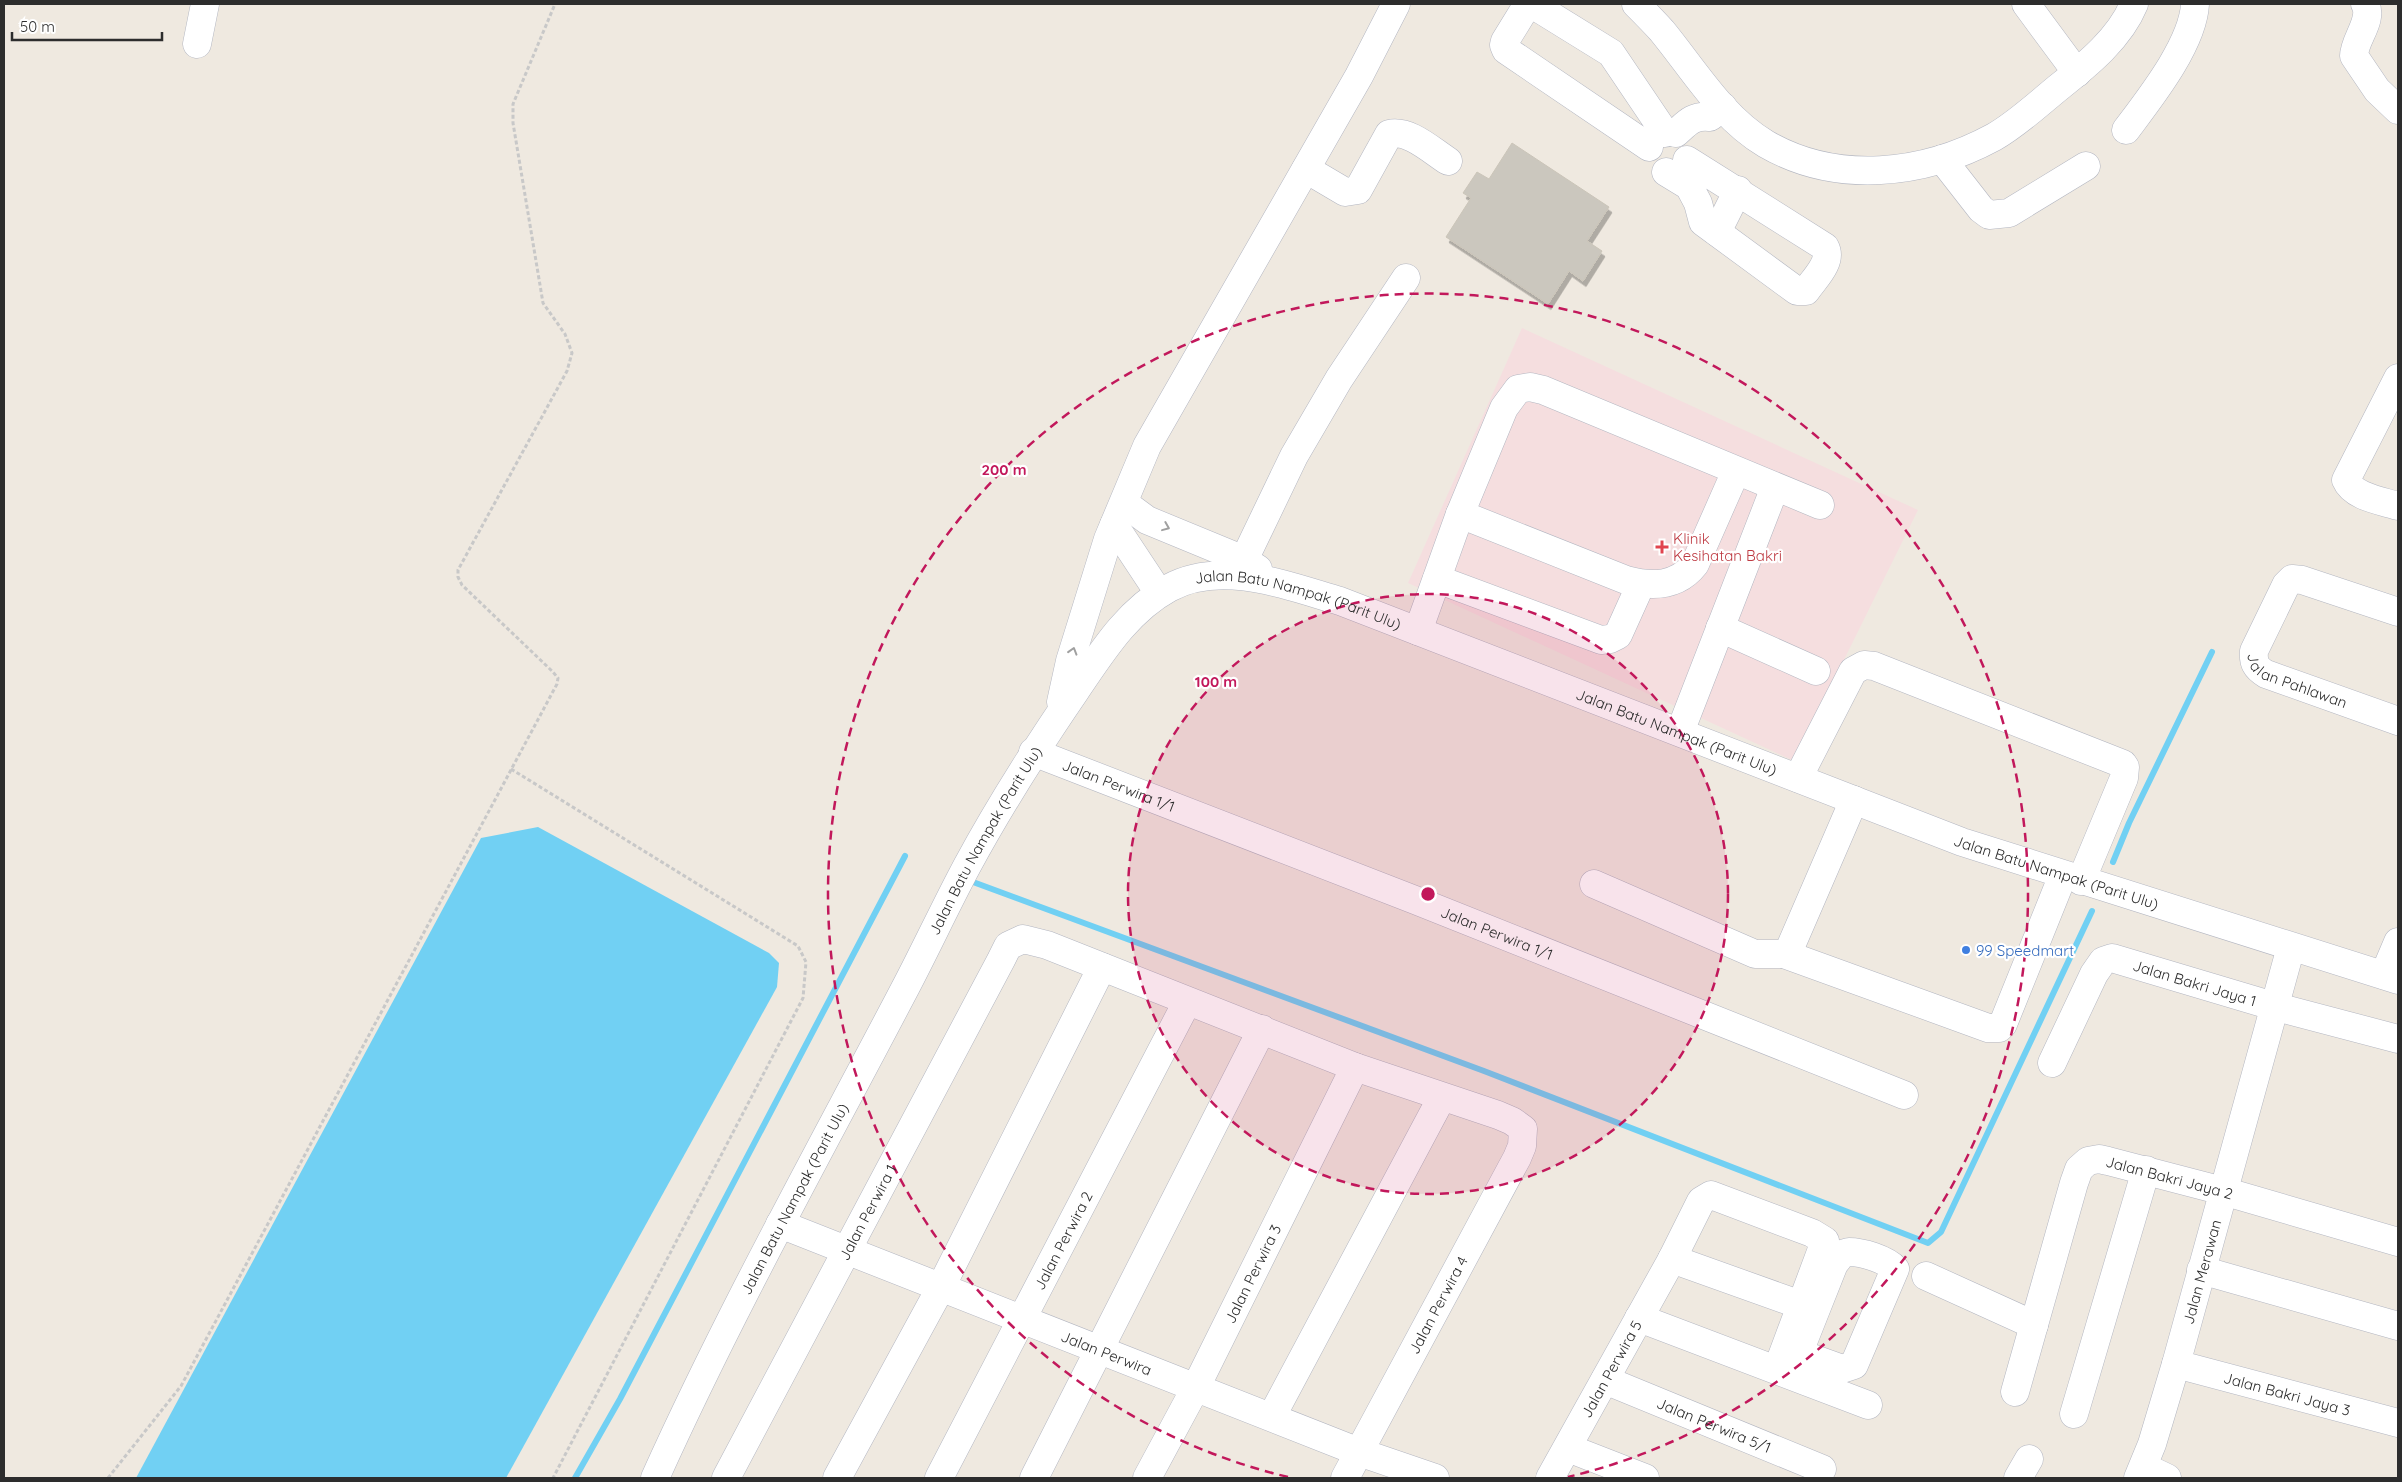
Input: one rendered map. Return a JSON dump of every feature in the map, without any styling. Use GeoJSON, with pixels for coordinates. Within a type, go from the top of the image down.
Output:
{"type":"FeatureCollection","features":[{"type":"Feature","properties":{"kind":"street"},"geometry":{"type":"LineString","coordinates":[[197,44],[205,4]]}},
{"type":"Feature","properties":{"kind":"street"},"geometry":{"type":"LineString","coordinates":[[1058,715],[1070,661],[1108,539],[1147,446],[1359,76],[1396,4]]}},
{"type":"Feature","properties":{"kind":"street"},"geometry":{"type":"LineString","coordinates":[[1636,4],[1662,31],[1716,112],[1738,124],[1766,144],[1804,161],[1838,169],[1881,172],[1942,160],[1955,156],[1995,137],[2077,72],[2115,36],[2134,4]]}},
{"type":"Feature","properties":{"kind":"street"},"geometry":{"type":"LineString","coordinates":[[2026,4],[2077,72]]}},
{"type":"Feature","properties":{"kind":"street"},"geometry":{"type":"LineString","coordinates":[[2126,130],[2170,67],[2192,24],[2196,4]]}},
{"type":"Feature","properties":{"kind":"street"},"geometry":{"type":"LineString","coordinates":[[2365,4],[2368,13],[2355,45],[2354,56],[2377,90],[2398,110]]}},
{"type":"Feature","properties":{"kind":"street"},"geometry":{"type":"LineString","coordinates":[[1608,118],[1506,50],[1505,41],[1526,7],[1535,6],[1606,48],[1616,58],[1672,149],[1698,203],[1703,222],[1797,291],[1806,291],[1827,261],[1828,253],[1825,247],[1672,149],[1608,118]]}},
{"type":"Feature","properties":{"kind":"street"},"geometry":{"type":"LineString","coordinates":[[1608,118],[1634,88]]}},
{"type":"Feature","properties":{"kind":"street"},"geometry":{"type":"LineString","coordinates":[[1672,149],[1691,119],[1716,112]]}},
{"type":"Feature","properties":{"kind":"street"},"geometry":{"type":"LineString","coordinates":[[1306,169],[1345,192],[1358,190],[1388,134],[1396,132],[1407,135],[1448,161]]}},
{"type":"Feature","properties":{"kind":"street"},"geometry":{"type":"LineString","coordinates":[[1942,160],[1981,209],[1989,215],[2009,213],[2086,166]]}},
{"type":"Feature","properties":{"kind":"street"},"geometry":{"type":"LineString","coordinates":[[1717,232],[1738,190]]}},
{"type":"Feature","properties":{"kind":"street"},"geometry":{"type":"LineString","coordinates":[[1244,560],[1294,456],[1339,379],[1406,278]]}},
{"type":"Feature","properties":{"kind":"street"},"geometry":{"type":"LineString","coordinates":[[2398,378],[2348,472],[2346,480],[2349,487],[2356,492],[2398,506]]}},
{"type":"Feature","properties":{"kind":"street"},"geometry":{"type":"LineString","coordinates":[[1418,631],[1460,514],[1504,408],[1518,389],[1530,386],[1820,505]]}},
{"type":"Feature","properties":{"kind":"street"},"geometry":{"type":"LineString","coordinates":[[1460,514],[1642,584],[1664,584],[1688,573],[1703,548],[1736,471]]}},
{"type":"Feature","properties":{"kind":"street"},"geometry":{"type":"LineString","coordinates":[[1680,732],[1775,487]]}},
{"type":"Feature","properties":{"kind":"street"},"geometry":{"type":"LineString","coordinates":[[1119,514],[1147,520],[1244,560],[1283,585]]}},
{"type":"Feature","properties":{"kind":"street"},"geometry":{"type":"LineString","coordinates":[[1119,514],[1159,593]]}},
{"type":"Feature","properties":{"kind":"street","name":"Jalan Batu Nampak (Parit Ulu)"},"geometry":{"type":"LineString","coordinates":[[658,1477],[780,1224],[903,993],[967,866],[1033,752],[1126,621],[1159,593],[1172,586],[1201,577],[1261,578],[1340,601],[1962,842],[2391,977]]}},
{"type":"Feature","properties":{"kind":"street"},"geometry":{"type":"LineString","coordinates":[[1437,579],[1601,640],[1610,639],[1618,635],[1642,584]]}},
{"type":"Feature","properties":{"kind":"street","name":"Jalan Pahlawan"},"geometry":{"type":"LineString","coordinates":[[2398,612],[2302,580],[2292,579],[2286,585],[2254,651],[2253,661],[2257,668],[2266,674],[2398,721]]}},
{"type":"Feature","properties":{"kind":"street"},"geometry":{"type":"LineString","coordinates":[[1720,628],[1816,671]]}},
{"type":"Feature","properties":{"kind":"street"},"geometry":{"type":"LineString","coordinates":[[1594,884],[1755,954],[1784,954],[1988,1028],[1999,1028],[2003,1024],[2072,878],[2124,778],[2125,767],[2123,764],[1874,666],[1864,665],[1852,671],[1798,778]]}},
{"type":"Feature","properties":{"kind":"street","name":"Jalan Perwira 1/1"},"geometry":{"type":"LineString","coordinates":[[1033,752],[1415,900],[1904,1095]]}},
{"type":"Feature","properties":{"kind":"street"},"geometry":{"type":"LineString","coordinates":[[1784,954],[1790,948],[1854,800]]}},
{"type":"Feature","properties":{"kind":"street","name":"Jalan Perwira 1"},"geometry":{"type":"LineString","coordinates":[[726,1478],[1008,946],[1023,939],[1035,941],[1102,967]]}},
{"type":"Feature","properties":{"kind":"street"},"geometry":{"type":"LineString","coordinates":[[2391,977],[2398,942]]}},
{"type":"Feature","properties":{"kind":"street","name":"Jalan Merawan"},"geometry":{"type":"LineString","coordinates":[[2150,1474],[2201,1270],[2273,1006],[2291,947]]}},
{"type":"Feature","properties":{"kind":"street","name":"Jalan Bakri Jaya 1"},"geometry":{"type":"LineString","coordinates":[[2052,1063],[2094,974],[2103,961],[2112,958],[2273,1006],[2398,1039]]}},
{"type":"Feature","properties":{"kind":"street"},"geometry":{"type":"LineString","coordinates":[[837,1478],[941,1287],[1102,967],[1355,1067],[1442,1097],[1272,1416]]}},
{"type":"Feature","properties":{"kind":"street","name":"Jalan Perwira 2"},"geometry":{"type":"LineString","coordinates":[[938,1478],[1187,1002]]}},
{"type":"Feature","properties":{"kind":"street"},"geometry":{"type":"LineString","coordinates":[[1034,1478],[1262,1029]]}},
{"type":"Feature","properties":{"kind":"street","name":"Jalan Perwira 3"},"geometry":{"type":"LineString","coordinates":[[1147,1478],[1196,1387],[1355,1067]]}},
{"type":"Feature","properties":{"kind":"street","name":"Jalan Perwira 4"},"geometry":{"type":"LineString","coordinates":[[1345,1478],[1522,1146],[1523,1129],[1512,1121],[1442,1097]]}},
{"type":"Feature","properties":{"kind":"street","name":"Jalan Bakri Jaya 2"},"geometry":{"type":"LineString","coordinates":[[2015,1392],[2079,1169],[2088,1161],[2099,1159],[2146,1170],[2398,1242]]}},
{"type":"Feature","properties":{"kind":"street"},"geometry":{"type":"LineString","coordinates":[[2074,1414],[2146,1170]]}},
{"type":"Feature","properties":{"kind":"street","name":"Jalan Perwira 5"},"geometry":{"type":"LineString","coordinates":[[1550,1478],[1672,1259],[1701,1201],[1711,1196],[1812,1233],[1825,1241],[1808,1307]]}},
{"type":"Feature","properties":{"kind":"street","name":"Jalan Perwira"},"geometry":{"type":"LineString","coordinates":[[780,1224],[1272,1416],[1359,1452],[1435,1478]]}},
{"type":"Feature","properties":{"kind":"street"},"geometry":{"type":"LineString","coordinates":[[1672,1259],[1808,1307],[1777,1370]]}},
{"type":"Feature","properties":{"kind":"street"},"geometry":{"type":"LineString","coordinates":[[2201,1270],[2398,1326]]}},
{"type":"Feature","properties":{"kind":"street"},"geometry":{"type":"LineString","coordinates":[[1926,1276],[2034,1325]]}},
{"type":"Feature","properties":{"kind":"street"},"geometry":{"type":"LineString","coordinates":[[1639,1318],[1868,1405]]}},
{"type":"Feature","properties":{"kind":"street","name":"Jalan Bakri Jaya 3"},"geometry":{"type":"LineString","coordinates":[[2176,1364],[2398,1423]]}},
{"type":"Feature","properties":{"kind":"street","name":"Jalan Perwira 5/1"},"geometry":{"type":"LineString","coordinates":[[1605,1380],[1822,1469]]}},
{"type":"Feature","properties":{"kind":"street"},"geometry":{"type":"LineString","coordinates":[[1568,1448],[1644,1478]]}},
{"type":"Feature","properties":{"kind":"path"},"geometry":{"type":"LineString","coordinates":[[108,1478],[181,1386],[557,684],[558,678],[462,585],[458,577],[458,570],[567,371],[572,353],[565,334],[543,303],[513,123],[513,104],[518,89],[555,4]]}},
{"type":"Feature","properties":{"kind":"path"},"geometry":{"type":"LineString","coordinates":[[511,769],[798,946],[806,962],[803,998],[553,1478]]}},
{"type":"Feature","properties":{"kind":"shaded area","name":"Klinik Kesihatan Bakri"},"geometry":{"type":"Polygon","coordinates":[[[1522,328],[1918,510],[1794,761],[1408,583],[1522,328]]]}},
{"type":"Feature","properties":{"kind":"water"},"geometry":{"type":"Polygon","coordinates":[[[538,827],[769,953],[779,963],[777,987],[506,1478],[136,1478],[481,838],[538,827]]]}},
{"type":"Feature","properties":{"kind":"building"},"geometry":{"type":"Polygon","coordinates":[[[1512,143],[1609,207],[1587,241],[1602,251],[1583,281],[1569,271],[1548,304],[1446,237],[1471,198],[1463,193],[1477,172],[1489,179],[1512,143]]]}},
{"type":"Feature","properties":{"kind":"waterway"},"geometry":{"type":"LineString","coordinates":[[2113,862],[2129,823],[2212,652]]}},
{"type":"Feature","properties":{"kind":"waterway"},"geometry":{"type":"LineString","coordinates":[[575,1478],[620,1399],[905,856]]}},
{"type":"Feature","properties":{"kind":"waterway"},"geometry":{"type":"LineString","coordinates":[[973,882],[1484,1071],[1928,1243],[1941,1232],[2092,911]]}},
{"type":"Feature","properties":{"kind":"place","name":"Klinik Kesihatan Bakri"},"geometry":{"type":"Point","coordinates":[1662,547]}},
{"type":"Feature","properties":{"kind":"place","name":"99 Speedmart"},"geometry":{"type":"Point","coordinates":[1966,950]}}]}
